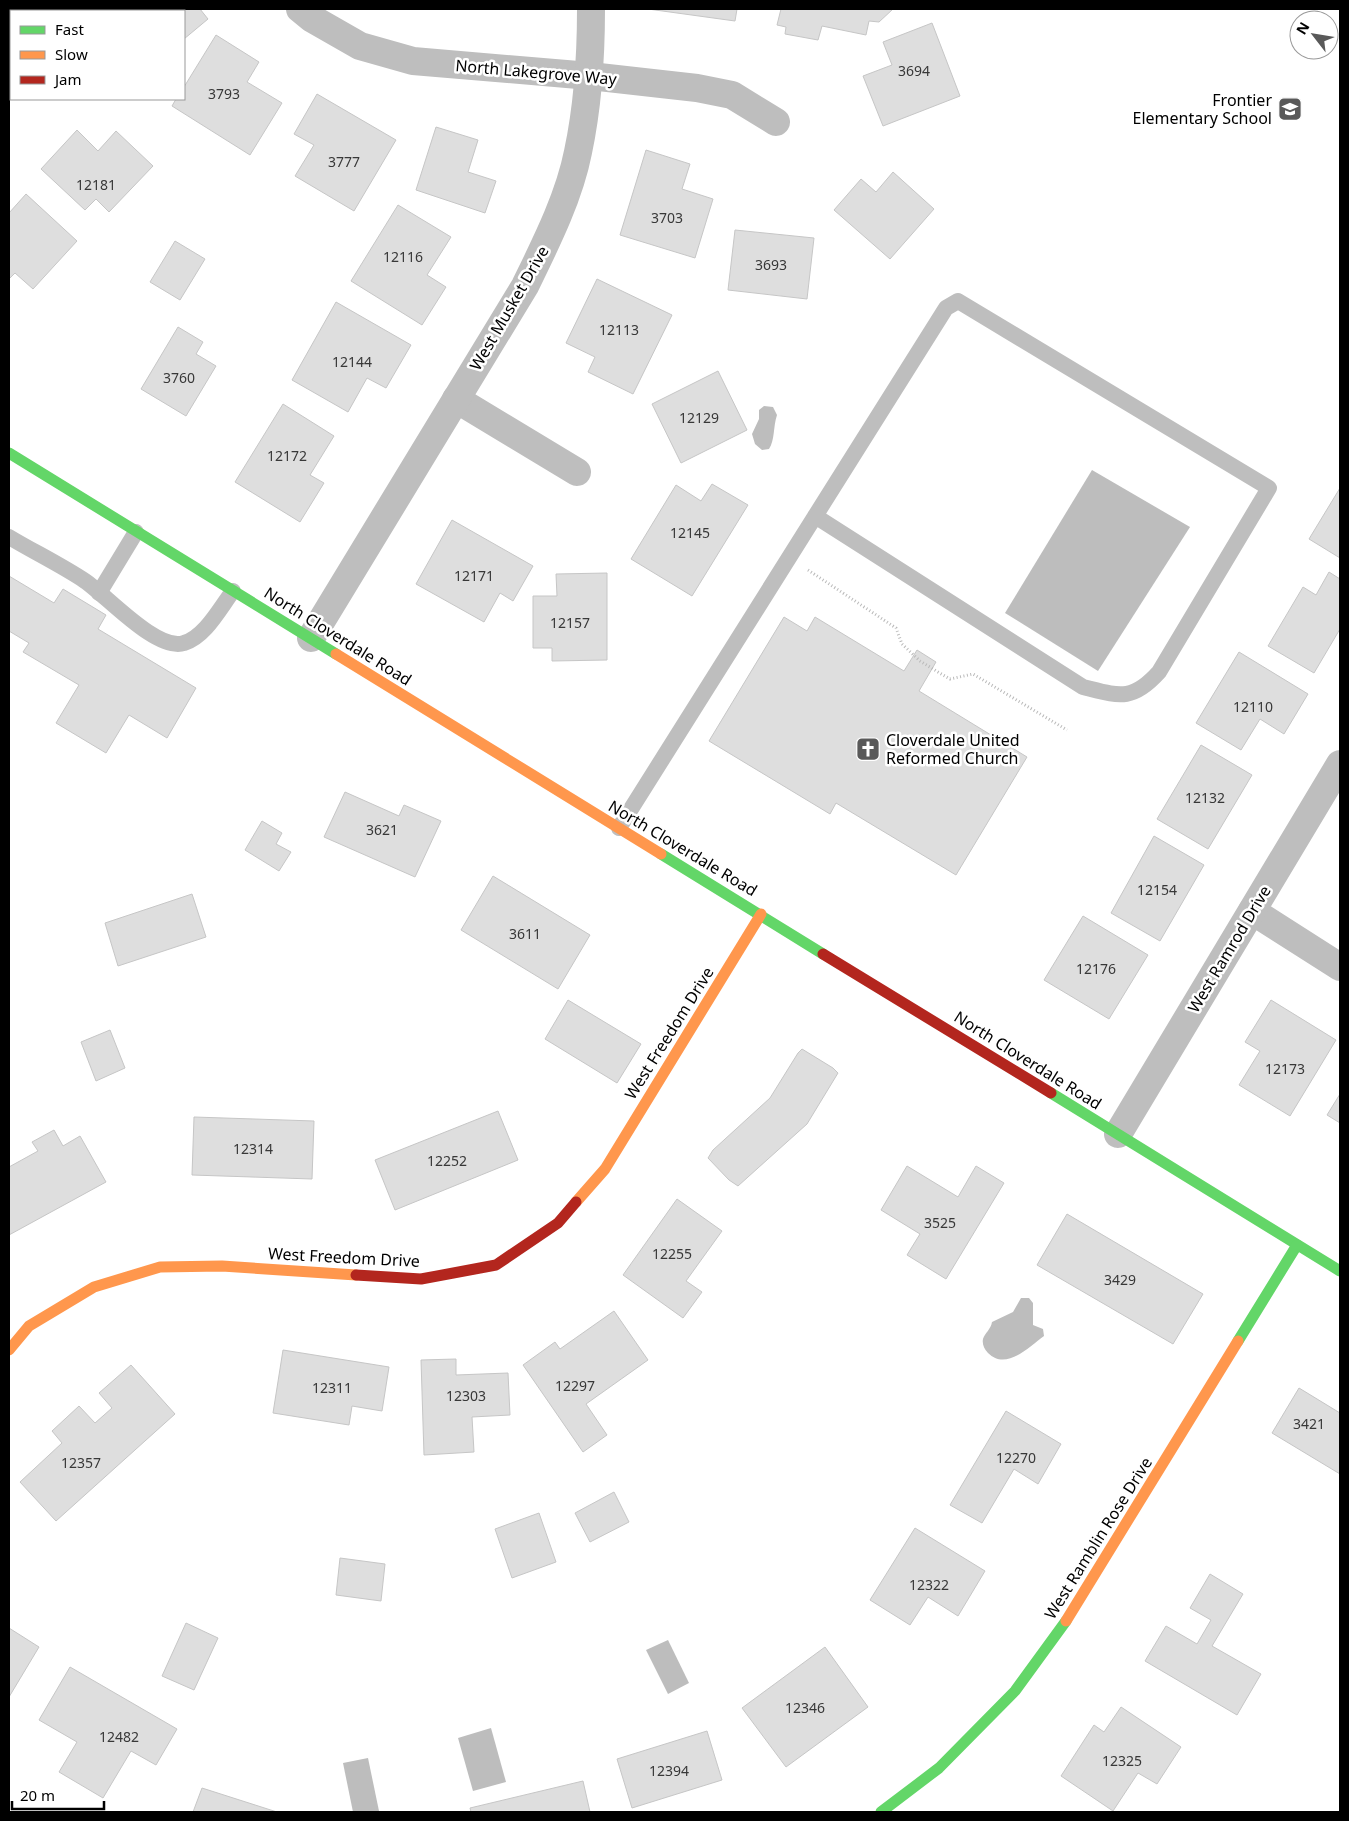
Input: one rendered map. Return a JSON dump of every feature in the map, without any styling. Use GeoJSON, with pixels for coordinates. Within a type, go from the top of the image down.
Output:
{"type":"FeatureCollection","features":[{"type":"Feature","properties":{"kind":"street","name":"North Lakegrove Way"},"geometry":{"type":"LineString","coordinates":[[300,9],[311,18],[360,46],[413,61],[590,76],[697,88],[732,95],[776,122]]}},
{"type":"Feature","properties":{"kind":"street","name":"West Musket Drive"},"geometry":{"type":"LineString","coordinates":[[311,638],[525,286],[553,230],[578,154],[590,76],[591,9]]}},
{"type":"Feature","properties":{"kind":"street"},"geometry":{"type":"LineString","coordinates":[[456,399],[576,472]]}},
{"type":"Feature","properties":{"kind":"street","name":"North Cloverdale Road"},"geometry":{"type":"LineString","coordinates":[[9,453],[618,828],[762,914],[1340,1271]]}},
{"type":"Feature","properties":{"kind":"street","name":"West Ramrod Drive"},"geometry":{"type":"LineString","coordinates":[[1118,1134],[1340,764]]}},
{"type":"Feature","properties":{"kind":"street"},"geometry":{"type":"LineString","coordinates":[[1252,911],[1340,967]]}},
{"type":"Feature","properties":{"kind":"street","name":"West Freedom Drive"},"geometry":{"type":"LineString","coordinates":[[9,1350],[29,1326],[94,1287],[160,1267],[222,1266],[421,1279],[496,1265],[558,1223],[605,1168],[762,914]]}},
{"type":"Feature","properties":{"kind":"street","name":"West Ramblin Rose Drive"},"geometry":{"type":"LineString","coordinates":[[881,1812],[940,1768],[1015,1691],[1077,1605],[1297,1245]]}},
{"type":"Feature","properties":{"kind":"lane"},"geometry":{"type":"LineString","coordinates":[[618,828],[946,308],[958,301],[1269,488],[1159,672],[1147,685],[1135,693],[1114,694],[1084,687],[815,516]]}},
{"type":"Feature","properties":{"kind":"lane"},"geometry":{"type":"LineString","coordinates":[[99,593],[136,532]]}},
{"type":"Feature","properties":{"kind":"lane"},"geometry":{"type":"LineString","coordinates":[[9,537],[87,582],[139,626],[161,640],[182,644],[195,639],[232,590]]}},
{"type":"Feature","properties":{"kind":"path"},"geometry":{"type":"LineString","coordinates":[[789,557],[896,628],[902,644],[920,661],[950,679],[974,674],[1067,730]]}},
{"type":"Feature","properties":{"kind":"shaded area"},"geometry":{"type":"Polygon","coordinates":[[[764,406],[773,407],[777,415],[771,445],[769,449],[762,450],[755,444],[752,434],[759,419],[759,410],[764,406]]]}},
{"type":"Feature","properties":{"kind":"shaded area"},"geometry":{"type":"Polygon","coordinates":[[[1092,470],[1190,527],[1098,671],[1005,613],[1092,470]]]}},
{"type":"Feature","properties":{"kind":"shaded area"},"geometry":{"type":"Polygon","coordinates":[[[1021,1298],[1029,1298],[1033,1303],[1033,1325],[1043,1329],[1044,1336],[1017,1355],[1010,1358],[995,1358],[984,1348],[983,1339],[992,1322],[1013,1312],[1021,1298]]]}},
{"type":"Feature","properties":{"kind":"shaded area"},"geometry":{"type":"Polygon","coordinates":[[[668,1640],[689,1683],[668,1694],[646,1650],[668,1640]]]}},
{"type":"Feature","properties":{"kind":"shaded area"},"geometry":{"type":"Polygon","coordinates":[[[491,1728],[506,1782],[473,1791],[458,1738],[491,1728]]]}},
{"type":"Feature","properties":{"kind":"shaded area"},"geometry":{"type":"Polygon","coordinates":[[[368,1758],[379,1811],[353,1812],[343,1763],[368,1758]]]}},
{"type":"Feature","properties":{"kind":"building"},"geometry":{"type":"Polygon","coordinates":[[[200,9],[208,19],[185,38],[185,10],[112,10],[200,9]]]}},
{"type":"Feature","properties":{"kind":"building"},"geometry":{"type":"Polygon","coordinates":[[[648,9],[737,9],[735,21],[648,9]]]}},
{"type":"Feature","properties":{"kind":"building"},"geometry":{"type":"Polygon","coordinates":[[[781,9],[893,9],[879,22],[869,21],[866,35],[822,26],[818,40],[785,34],[786,27],[777,25],[781,9]]]}},
{"type":"Feature","properties":{"kind":"building"},"geometry":{"type":"Polygon","coordinates":[[[932,23],[960,96],[883,126],[863,76],[892,65],[883,42],[932,23]]]}},
{"type":"Feature","properties":{"kind":"building"},"geometry":{"type":"Polygon","coordinates":[[[216,35],[259,62],[247,82],[282,103],[250,155],[172,106],[175,100],[185,100],[185,85],[216,35]]]}},
{"type":"Feature","properties":{"kind":"building"},"geometry":{"type":"Polygon","coordinates":[[[317,94],[396,140],[354,211],[295,176],[314,145],[294,134],[317,94]]]}},
{"type":"Feature","properties":{"kind":"building"},"geometry":{"type":"Polygon","coordinates":[[[436,127],[478,140],[468,172],[496,181],[485,213],[416,190],[436,127]]]}},
{"type":"Feature","properties":{"kind":"building"},"geometry":{"type":"Polygon","coordinates":[[[77,130],[98,151],[116,131],[153,166],[109,212],[96,199],[85,210],[41,169],[77,130]]]}},
{"type":"Feature","properties":{"kind":"building"},"geometry":{"type":"Polygon","coordinates":[[[646,150],[690,164],[682,189],[713,199],[695,258],[620,235],[646,150]]]}},
{"type":"Feature","properties":{"kind":"building"},"geometry":{"type":"Polygon","coordinates":[[[893,172],[934,209],[890,259],[834,210],[861,179],[876,192],[893,172]]]}},
{"type":"Feature","properties":{"kind":"building"},"geometry":{"type":"Polygon","coordinates":[[[26,194],[77,241],[33,289],[15,273],[9,279],[9,213],[26,194]]]}},
{"type":"Feature","properties":{"kind":"building"},"geometry":{"type":"Polygon","coordinates":[[[398,205],[451,237],[427,275],[446,287],[422,325],[351,281],[398,205]]]}},
{"type":"Feature","properties":{"kind":"building"},"geometry":{"type":"Polygon","coordinates":[[[735,230],[814,238],[807,299],[728,290],[735,230]]]}},
{"type":"Feature","properties":{"kind":"building"},"geometry":{"type":"Polygon","coordinates":[[[175,241],[205,259],[180,300],[150,282],[175,241]]]}},
{"type":"Feature","properties":{"kind":"building"},"geometry":{"type":"Polygon","coordinates":[[[597,279],[672,315],[633,394],[588,372],[595,357],[566,343],[597,279]]]}},
{"type":"Feature","properties":{"kind":"building"},"geometry":{"type":"Polygon","coordinates":[[[336,302],[411,345],[386,388],[367,378],[348,412],[292,380],[336,302]]]}},
{"type":"Feature","properties":{"kind":"building"},"geometry":{"type":"Polygon","coordinates":[[[178,327],[203,342],[196,354],[216,366],[186,416],[141,389],[178,327]]]}},
{"type":"Feature","properties":{"kind":"building"},"geometry":{"type":"Polygon","coordinates":[[[718,371],[747,430],[681,463],[652,404],[718,371]]]}},
{"type":"Feature","properties":{"kind":"building"},"geometry":{"type":"Polygon","coordinates":[[[283,404],[334,436],[310,475],[324,483],[300,522],[235,482],[283,404]]]}},
{"type":"Feature","properties":{"kind":"building"},"geometry":{"type":"Polygon","coordinates":[[[712,484],[748,505],[692,596],[631,559],[676,485],[701,501],[712,484]]]}},
{"type":"Feature","properties":{"kind":"building"},"geometry":{"type":"Polygon","coordinates":[[[1340,488],[1340,558],[1309,539],[1340,488]]]}},
{"type":"Feature","properties":{"kind":"building"},"geometry":{"type":"Polygon","coordinates":[[[452,520],[533,566],[513,601],[500,593],[484,622],[416,584],[452,520]]]}},
{"type":"Feature","properties":{"kind":"building"},"geometry":{"type":"Polygon","coordinates":[[[1329,572],[1340,579],[1340,629],[1314,673],[1268,646],[1303,587],[1316,595],[1329,572]]]}},
{"type":"Feature","properties":{"kind":"building"},"geometry":{"type":"Polygon","coordinates":[[[607,573],[607,660],[552,661],[552,648],[533,648],[533,596],[557,596],[556,574],[607,573]]]}},
{"type":"Feature","properties":{"kind":"building"},"geometry":{"type":"Polygon","coordinates":[[[9,576],[54,603],[63,589],[106,615],[98,629],[196,688],[167,738],[129,715],[106,753],[56,723],[79,685],[23,652],[29,643],[9,631],[9,576]]]}},
{"type":"Feature","properties":{"kind":"building","name":"Cloverdale United Reformed Church"},"geometry":{"type":"Polygon","coordinates":[[[784,617],[807,631],[815,617],[904,671],[917,650],[936,662],[919,691],[1027,757],[956,875],[836,803],[830,814],[709,741],[784,617]]]}},
{"type":"Feature","properties":{"kind":"building"},"geometry":{"type":"Polygon","coordinates":[[[1239,652],[1308,694],[1284,734],[1260,719],[1241,750],[1196,723],[1239,652]]]}},
{"type":"Feature","properties":{"kind":"building"},"geometry":{"type":"Polygon","coordinates":[[[1201,745],[1252,775],[1208,849],[1157,819],[1201,745]]]}},
{"type":"Feature","properties":{"kind":"building"},"geometry":{"type":"Polygon","coordinates":[[[345,792],[399,816],[404,805],[441,821],[415,877],[324,837],[345,792]]]}},
{"type":"Feature","properties":{"kind":"building"},"geometry":{"type":"Polygon","coordinates":[[[262,821],[282,833],[276,844],[291,852],[279,871],[245,850],[262,821]]]}},
{"type":"Feature","properties":{"kind":"building"},"geometry":{"type":"Polygon","coordinates":[[[1154,836],[1204,865],[1160,941],[1111,913],[1154,836]]]}},
{"type":"Feature","properties":{"kind":"building"},"geometry":{"type":"Polygon","coordinates":[[[493,876],[590,935],[558,989],[461,930],[493,876]]]}},
{"type":"Feature","properties":{"kind":"building"},"geometry":{"type":"Polygon","coordinates":[[[192,894],[206,937],[118,966],[105,923],[192,894]]]}},
{"type":"Feature","properties":{"kind":"building"},"geometry":{"type":"Polygon","coordinates":[[[1083,916],[1148,955],[1109,1019],[1044,980],[1083,916]]]}},
{"type":"Feature","properties":{"kind":"building"},"geometry":{"type":"Polygon","coordinates":[[[568,1000],[641,1044],[617,1083],[545,1039],[568,1000]]]}},
{"type":"Feature","properties":{"kind":"building"},"geometry":{"type":"Polygon","coordinates":[[[1271,1000],[1336,1040],[1290,1116],[1239,1085],[1260,1051],[1245,1042],[1271,1000]]]}},
{"type":"Feature","properties":{"kind":"building"},"geometry":{"type":"Polygon","coordinates":[[[110,1030],[125,1068],[96,1081],[81,1042],[110,1030]]]}},
{"type":"Feature","properties":{"kind":"building"},"geometry":{"type":"Polygon","coordinates":[[[802,1049],[838,1073],[807,1124],[738,1186],[729,1180],[708,1158],[713,1150],[770,1098],[802,1049]]]}},
{"type":"Feature","properties":{"kind":"building"},"geometry":{"type":"Polygon","coordinates":[[[1340,1094],[1340,1123],[1327,1115],[1340,1094]]]}},
{"type":"Feature","properties":{"kind":"building"},"geometry":{"type":"Polygon","coordinates":[[[498,1111],[518,1160],[395,1210],[375,1160],[498,1111]]]}},
{"type":"Feature","properties":{"kind":"building"},"geometry":{"type":"Polygon","coordinates":[[[194,1117],[314,1121],[312,1179],[192,1175],[194,1117]]]}},
{"type":"Feature","properties":{"kind":"building"},"geometry":{"type":"Polygon","coordinates":[[[54,1130],[63,1146],[80,1136],[106,1182],[9,1235],[9,1167],[38,1151],[32,1142],[54,1130]]]}},
{"type":"Feature","properties":{"kind":"building"},"geometry":{"type":"Polygon","coordinates":[[[907,1166],[958,1197],[976,1166],[1004,1183],[946,1279],[907,1255],[920,1234],[881,1210],[907,1166]]]}},
{"type":"Feature","properties":{"kind":"building"},"geometry":{"type":"Polygon","coordinates":[[[677,1199],[722,1231],[686,1281],[702,1292],[683,1318],[623,1275],[677,1199]]]}},
{"type":"Feature","properties":{"kind":"building"},"geometry":{"type":"Polygon","coordinates":[[[1067,1214],[1203,1294],[1173,1344],[1037,1265],[1067,1214]]]}},
{"type":"Feature","properties":{"kind":"building"},"geometry":{"type":"Polygon","coordinates":[[[614,1311],[648,1360],[586,1404],[607,1435],[583,1452],[523,1365],[555,1342],[560,1349],[614,1311]]]}},
{"type":"Feature","properties":{"kind":"building"},"geometry":{"type":"Polygon","coordinates":[[[283,1350],[389,1367],[382,1411],[352,1406],[349,1425],[273,1413],[283,1350]]]}},
{"type":"Feature","properties":{"kind":"building"},"geometry":{"type":"Polygon","coordinates":[[[456,1359],[456,1375],[508,1373],[510,1415],[472,1417],[474,1452],[424,1455],[421,1360],[456,1359]]]}},
{"type":"Feature","properties":{"kind":"building"},"geometry":{"type":"Polygon","coordinates":[[[131,1365],[175,1414],[56,1521],[20,1482],[62,1443],[52,1431],[79,1406],[95,1423],[112,1408],[99,1393],[131,1365]]]}},
{"type":"Feature","properties":{"kind":"building"},"geometry":{"type":"Polygon","coordinates":[[[1299,1388],[1340,1413],[1340,1474],[1272,1433],[1299,1388]]]}},
{"type":"Feature","properties":{"kind":"building"},"geometry":{"type":"Polygon","coordinates":[[[1006,1411],[1061,1444],[1038,1484],[1014,1469],[982,1523],[950,1505],[1006,1411]]]}},
{"type":"Feature","properties":{"kind":"building"},"geometry":{"type":"Polygon","coordinates":[[[614,1492],[629,1522],[590,1542],[575,1513],[614,1492]]]}},
{"type":"Feature","properties":{"kind":"building"},"geometry":{"type":"Polygon","coordinates":[[[539,1513],[556,1562],[512,1578],[495,1529],[539,1513]]]}},
{"type":"Feature","properties":{"kind":"building"},"geometry":{"type":"Polygon","coordinates":[[[915,1528],[985,1571],[958,1616],[928,1597],[910,1625],[870,1600],[915,1528]]]}},
{"type":"Feature","properties":{"kind":"building"},"geometry":{"type":"Polygon","coordinates":[[[340,1558],[385,1564],[381,1601],[336,1595],[340,1558]]]}},
{"type":"Feature","properties":{"kind":"building"},"geometry":{"type":"Polygon","coordinates":[[[1210,1574],[1243,1594],[1212,1646],[1261,1674],[1237,1715],[1145,1661],[1166,1626],[1197,1644],[1211,1620],[1190,1608],[1210,1574]]]}},
{"type":"Feature","properties":{"kind":"building"},"geometry":{"type":"Polygon","coordinates":[[[186,1623],[218,1638],[194,1690],[162,1676],[186,1623]]]}},
{"type":"Feature","properties":{"kind":"building"},"geometry":{"type":"Polygon","coordinates":[[[9,1628],[39,1647],[9,1697],[9,1628]]]}},
{"type":"Feature","properties":{"kind":"building"},"geometry":{"type":"Polygon","coordinates":[[[825,1647],[868,1707],[786,1767],[742,1708],[825,1647]]]}},
{"type":"Feature","properties":{"kind":"building"},"geometry":{"type":"Polygon","coordinates":[[[70,1667],[177,1729],[156,1765],[131,1751],[103,1798],[59,1772],[77,1742],[39,1720],[70,1667]]]}},
{"type":"Feature","properties":{"kind":"building"},"geometry":{"type":"Polygon","coordinates":[[[1121,1707],[1181,1747],[1157,1784],[1138,1773],[1113,1811],[1061,1776],[1094,1725],[1104,1732],[1121,1707]]]}},
{"type":"Feature","properties":{"kind":"building"},"geometry":{"type":"Polygon","coordinates":[[[707,1731],[722,1780],[632,1808],[617,1759],[707,1731]]]}},
{"type":"Feature","properties":{"kind":"building"},"geometry":{"type":"Polygon","coordinates":[[[583,1781],[590,1812],[471,1812],[470,1808],[583,1781]]]}},
{"type":"Feature","properties":{"kind":"building"},"geometry":{"type":"Polygon","coordinates":[[[202,1788],[277,1812],[193,1812],[202,1788]]]}},
{"type":"Feature","properties":{"kind":"traffic: fast"},"geometry":{"type":"LineString","coordinates":[[9,453],[336,654]]}},
{"type":"Feature","properties":{"kind":"traffic: fast"},"geometry":{"type":"LineString","coordinates":[[661,854],[823,954]]}},
{"type":"Feature","properties":{"kind":"traffic: fast"},"geometry":{"type":"LineString","coordinates":[[1051,1093],[1340,1271]]}},
{"type":"Feature","properties":{"kind":"traffic: fast"},"geometry":{"type":"LineString","coordinates":[[1238,1341],[1297,1245]]}},
{"type":"Feature","properties":{"kind":"traffic: fast"},"geometry":{"type":"LineString","coordinates":[[881,1812],[939,1768],[1015,1691],[1066,1621]]}},
{"type":"Feature","properties":{"kind":"traffic: slow"},"geometry":{"type":"LineString","coordinates":[[336,654],[661,854]]}},
{"type":"Feature","properties":{"kind":"traffic: slow"},"geometry":{"type":"LineString","coordinates":[[576,1202],[605,1169],[761,914]]}},
{"type":"Feature","properties":{"kind":"traffic: slow"},"geometry":{"type":"LineString","coordinates":[[9,1350],[29,1326],[94,1287],[160,1267],[222,1266],[356,1275]]}},
{"type":"Feature","properties":{"kind":"traffic: slow"},"geometry":{"type":"LineString","coordinates":[[1066,1621],[1238,1341]]}},
{"type":"Feature","properties":{"kind":"traffic: jam"},"geometry":{"type":"LineString","coordinates":[[823,954],[1051,1093]]}},
{"type":"Feature","properties":{"kind":"traffic: jam"},"geometry":{"type":"LineString","coordinates":[[356,1275],[421,1279],[496,1265],[558,1223],[576,1202]]}},
{"type":"Feature","properties":{"kind":"place","name":"Frontier Elementary School"},"geometry":{"type":"Point","coordinates":[1290,109]}},
{"type":"Feature","properties":{"kind":"place","name":"Cloverdale United Reformed Church"},"geometry":{"type":"Point","coordinates":[868,749]}}]}
